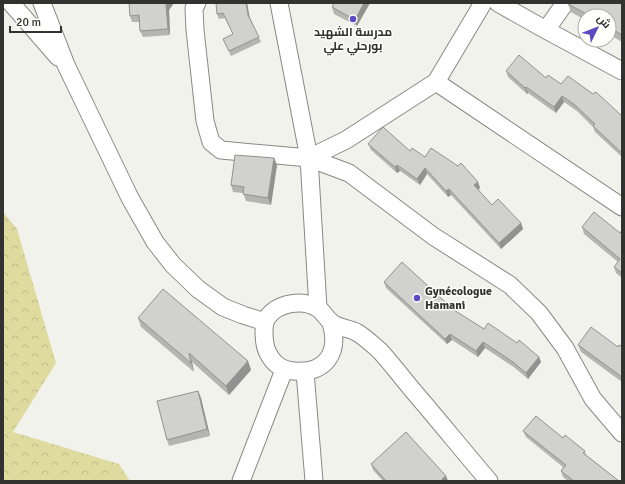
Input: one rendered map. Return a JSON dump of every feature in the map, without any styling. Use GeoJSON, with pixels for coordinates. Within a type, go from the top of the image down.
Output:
{"type":"FeatureCollection","features":[{"type":"Feature","properties":{"kind":"street"},"geometry":{"type":"LineString","coordinates":[[11,3],[66,65]]}},
{"type":"Feature","properties":{"kind":"street"},"geometry":{"type":"LineString","coordinates":[[42,3],[66,65],[130,198],[155,242],[173,265],[198,289],[223,307],[265,322]]}},
{"type":"Feature","properties":{"kind":"street"},"geometry":{"type":"LineString","coordinates":[[197,3],[194,8],[204,121],[211,142],[221,150],[309,158],[349,173],[433,236],[510,285],[539,313],[565,348],[593,399],[622,433]]}},
{"type":"Feature","properties":{"kind":"street"},"geometry":{"type":"LineString","coordinates":[[279,3],[309,158],[318,308]]}},
{"type":"Feature","properties":{"kind":"street"},"geometry":{"type":"LineString","coordinates":[[309,158],[346,140],[436,82],[483,3]]}},
{"type":"Feature","properties":{"kind":"street"},"geometry":{"type":"LineString","coordinates":[[498,3],[622,71]]}},
{"type":"Feature","properties":{"kind":"street"},"geometry":{"type":"LineString","coordinates":[[546,30],[565,3]]}},
{"type":"Feature","properties":{"kind":"street"},"geometry":{"type":"LineString","coordinates":[[436,82],[622,207]]}},
{"type":"Feature","properties":{"kind":"street"},"geometry":{"type":"LineString","coordinates":[[299,303],[308,304],[318,308],[325,314],[331,323],[334,333],[335,343],[331,354],[317,369],[305,372],[284,370],[274,362],[268,353],[265,342],[265,322],[270,314],[280,307],[299,303]]}},
{"type":"Feature","properties":{"kind":"street"},"geometry":{"type":"LineString","coordinates":[[331,323],[357,332],[380,351],[489,481]]}},
{"type":"Feature","properties":{"kind":"street"},"geometry":{"type":"LineString","coordinates":[[241,481],[284,370]]}},
{"type":"Feature","properties":{"kind":"street"},"geometry":{"type":"LineString","coordinates":[[305,372],[314,481]]}},
{"type":"Feature","properties":{"kind":"green space"},"geometry":{"type":"Polygon","coordinates":[[[3,212],[17,229],[56,363],[13,432],[119,464],[130,481],[3,481],[3,212]]]}},
{"type":"Feature","properties":{"kind":"building"},"geometry":{"type":"Polygon","coordinates":[[[129,3],[167,3],[168,29],[140,31],[139,15],[130,16],[129,3]]]}},
{"type":"Feature","properties":{"kind":"building"},"geometry":{"type":"Polygon","coordinates":[[[216,3],[246,3],[248,15],[259,37],[229,51],[223,39],[233,34],[223,13],[217,14],[216,3]]]}},
{"type":"Feature","properties":{"kind":"building"},"geometry":{"type":"Polygon","coordinates":[[[334,3],[364,3],[355,20],[332,7],[334,3]]]}},
{"type":"Feature","properties":{"kind":"building"},"geometry":{"type":"Polygon","coordinates":[[[622,3],[622,35],[617,32],[617,8],[577,9],[568,4],[622,3]]]}},
{"type":"Feature","properties":{"kind":"building"},"geometry":{"type":"Polygon","coordinates":[[[519,55],[546,78],[548,75],[561,84],[568,76],[593,94],[596,92],[622,116],[622,153],[593,126],[595,124],[575,105],[562,96],[554,107],[526,87],[525,88],[506,71],[519,55]]]}},
{"type":"Feature","properties":{"kind":"building"},"geometry":{"type":"Polygon","coordinates":[[[383,127],[410,151],[412,148],[425,157],[431,148],[458,166],[461,163],[478,182],[474,185],[492,205],[498,199],[521,223],[499,243],[449,189],[446,191],[425,168],[417,179],[397,165],[395,167],[368,144],[383,127]]]}},
{"type":"Feature","properties":{"kind":"building"},"geometry":{"type":"Polygon","coordinates":[[[235,155],[274,158],[268,198],[243,194],[244,187],[231,185],[235,155]]]}},
{"type":"Feature","properties":{"kind":"building"},"geometry":{"type":"Polygon","coordinates":[[[594,212],[620,233],[622,230],[622,273],[614,267],[620,259],[582,227],[594,212]]]}},
{"type":"Feature","properties":{"kind":"building"},"geometry":{"type":"Polygon","coordinates":[[[402,262],[454,310],[484,329],[488,323],[517,343],[519,340],[539,357],[526,373],[513,362],[483,342],[476,351],[450,334],[445,339],[384,282],[402,262]]]}},
{"type":"Feature","properties":{"kind":"building"},"geometry":{"type":"Polygon","coordinates":[[[163,289],[248,361],[226,386],[189,353],[191,363],[138,318],[163,289]]]}},
{"type":"Feature","properties":{"kind":"building"},"geometry":{"type":"Polygon","coordinates":[[[591,327],[618,347],[619,345],[622,346],[622,377],[578,345],[591,327]]]}},
{"type":"Feature","properties":{"kind":"building"},"geometry":{"type":"Polygon","coordinates":[[[198,391],[207,429],[167,440],[157,401],[198,391]]]}},
{"type":"Feature","properties":{"kind":"building"},"geometry":{"type":"Polygon","coordinates":[[[536,416],[563,438],[565,435],[585,451],[583,453],[619,481],[574,481],[561,471],[566,465],[523,431],[536,416]]]}},
{"type":"Feature","properties":{"kind":"building"},"geometry":{"type":"Polygon","coordinates":[[[406,432],[446,476],[442,479],[444,481],[386,481],[371,464],[406,432]]]}},
{"type":"Feature","properties":{"kind":"place","name":"مدرسة الشهيد بورحلي علي"},"geometry":{"type":"Point","coordinates":[353,19]}},
{"type":"Feature","properties":{"kind":"place","name":"Gynécologue Hamani"},"geometry":{"type":"Point","coordinates":[417,298]}}]}
